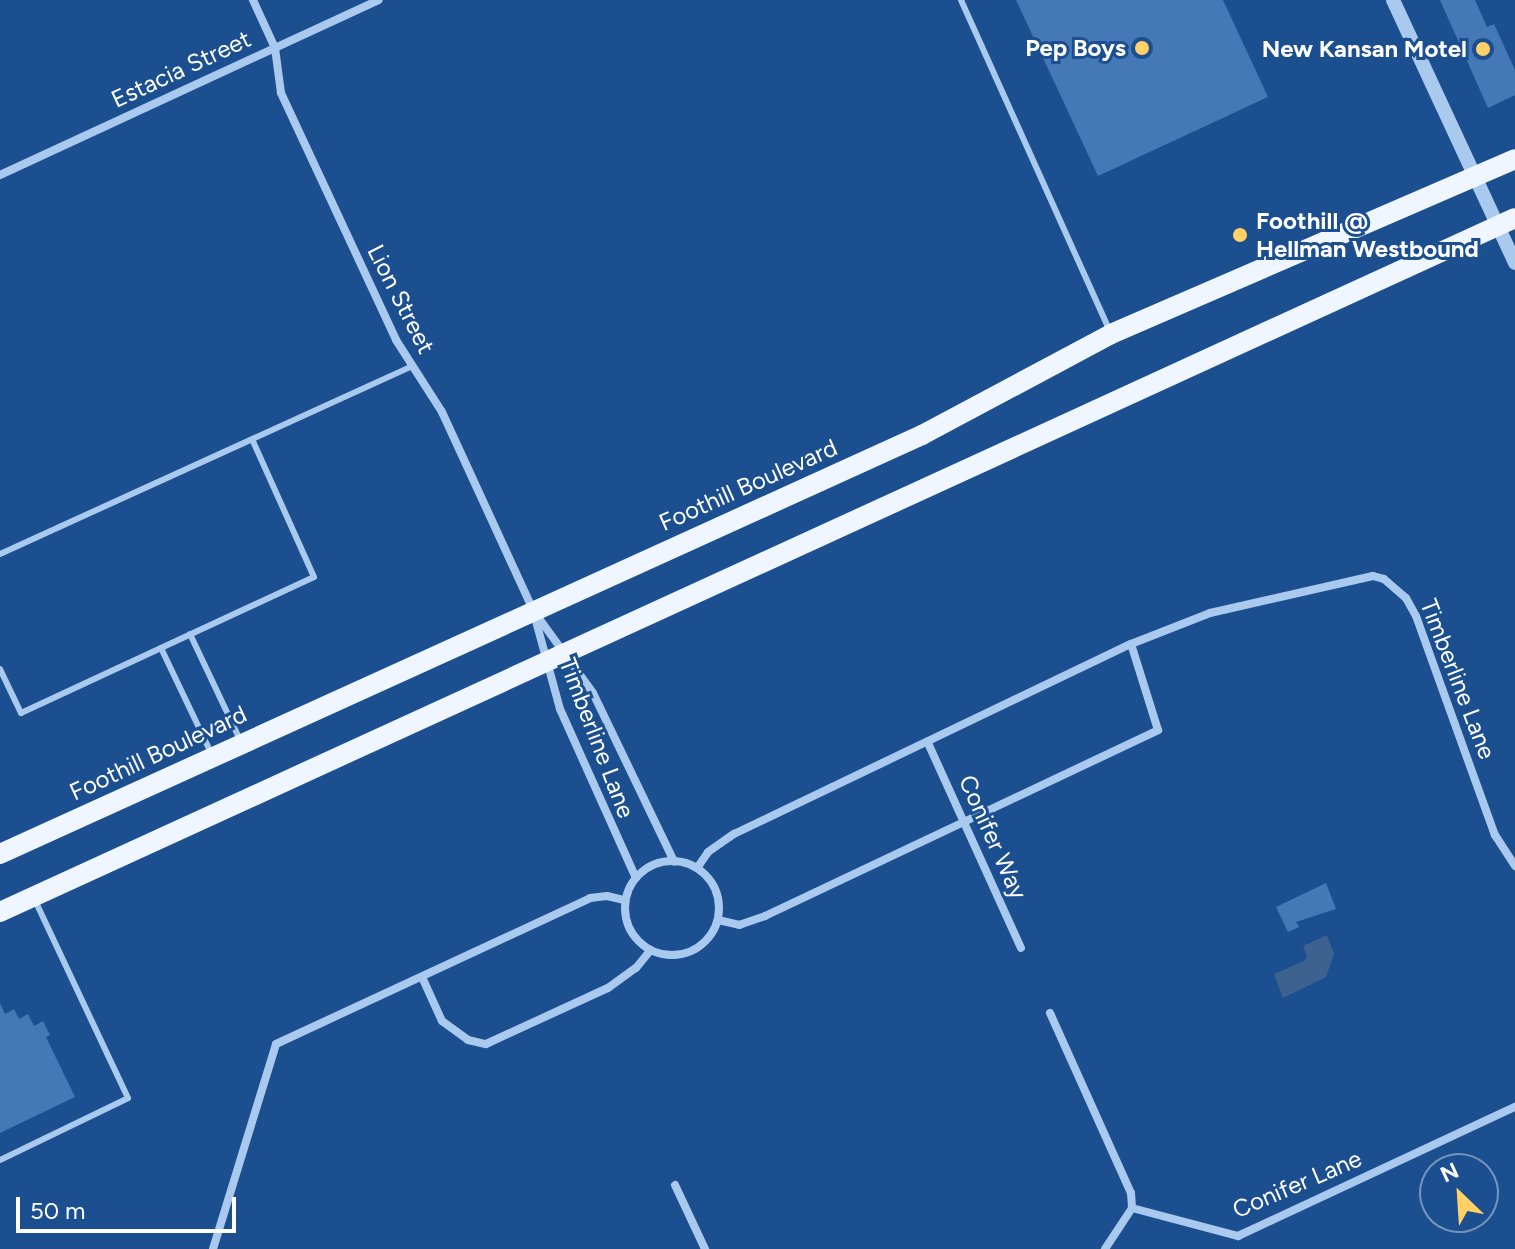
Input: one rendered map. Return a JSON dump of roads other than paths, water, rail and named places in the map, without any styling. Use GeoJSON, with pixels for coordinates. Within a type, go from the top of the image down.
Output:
{"type":"FeatureCollection","features":[{"type":"Feature","properties":{"kind":"main road","name":"Foothill Boulevard"},"geometry":{"type":"LineString","coordinates":[[0,854],[922,435],[1111,334],[1515,159]]}},
{"type":"Feature","properties":{"kind":"main road"},"geometry":{"type":"LineString","coordinates":[[0,912],[1506,222]]}},
{"type":"Feature","properties":{"kind":"street","name":"Lion Street"},"geometry":{"type":"LineString","coordinates":[[253,0],[275,48],[281,93],[396,340],[442,412],[533,610]]}},
{"type":"Feature","properties":{"kind":"street","name":"Estacia Street"},"geometry":{"type":"LineString","coordinates":[[0,175],[379,0]]}},
{"type":"Feature","properties":{"kind":"street"},"geometry":{"type":"LineString","coordinates":[[1393,0],[1475,177],[1506,222],[1515,263]]}},
{"type":"Feature","properties":{"kind":"street","name":"Timberline Lane"},"geometry":{"type":"LineString","coordinates":[[697,868],[708,852],[734,834],[1131,644],[1210,613],[1373,576],[1384,579],[1406,598],[1416,616],[1495,835],[1515,866]]}},
{"type":"Feature","properties":{"kind":"street","name":"Timberline Lane"},"geometry":{"type":"LineString","coordinates":[[533,610],[554,659],[560,709],[636,878]]}},
{"type":"Feature","properties":{"kind":"street","name":"Timberline Lane"},"geometry":{"type":"LineString","coordinates":[[533,610],[554,659],[593,693],[674,861]]}},
{"type":"Feature","properties":{"kind":"street"},"geometry":{"type":"LineString","coordinates":[[718,920],[739,925],[765,916],[965,824],[1158,730],[1131,644]]}},
{"type":"Feature","properties":{"kind":"street","name":"Conifer Way"},"geometry":{"type":"LineString","coordinates":[[928,743],[1021,948]]}},
{"type":"Feature","properties":{"kind":"street"},"geometry":{"type":"LineString","coordinates":[[674,861],[697,868],[711,880],[718,895],[718,920],[707,941],[694,951],[664,955],[650,951],[629,930],[625,900],[636,878],[651,865],[674,861]]}},
{"type":"Feature","properties":{"kind":"street"},"geometry":{"type":"LineString","coordinates":[[213,1249],[276,1044],[590,898],[607,896],[625,900]]}},
{"type":"Feature","properties":{"kind":"street"},"geometry":{"type":"LineString","coordinates":[[422,977],[442,1021],[468,1040],[486,1044],[608,988],[636,968],[650,951]]}},
{"type":"Feature","properties":{"kind":"street"},"geometry":{"type":"LineString","coordinates":[[1050,1013],[1131,1193],[1132,1208],[1105,1249]]}},
{"type":"Feature","properties":{"kind":"street","name":"Conifer Lane"},"geometry":{"type":"LineString","coordinates":[[1132,1208],[1238,1236],[1515,1107]]}},
{"type":"Feature","properties":{"kind":"street"},"geometry":{"type":"LineString","coordinates":[[675,1185],[705,1249]]}},
{"type":"Feature","properties":{"kind":"lane"},"geometry":{"type":"LineString","coordinates":[[961,0],[1111,334]]}},
{"type":"Feature","properties":{"kind":"lane"},"geometry":{"type":"LineString","coordinates":[[0,554],[412,366]]}},
{"type":"Feature","properties":{"kind":"lane"},"geometry":{"type":"LineString","coordinates":[[0,669],[21,713],[314,577],[252,439]]}},
{"type":"Feature","properties":{"kind":"lane"},"geometry":{"type":"LineString","coordinates":[[190,634],[241,743]]}},
{"type":"Feature","properties":{"kind":"lane"},"geometry":{"type":"LineString","coordinates":[[161,648],[213,757]]}},
{"type":"Feature","properties":{"kind":"lane"},"geometry":{"type":"LineString","coordinates":[[0,1160],[128,1098],[34,897]]}},
{"type":"Feature","properties":{"kind":"water"},"geometry":{"type":"Polygon","coordinates":[[[1327,935],[1334,954],[1326,977],[1283,998],[1274,974],[1304,961],[1307,956],[1303,946],[1327,935]]]}},
{"type":"Feature","properties":{"kind":"place","name":"Pep Boys"},"geometry":{"type":"Point","coordinates":[1142,48]}},
{"type":"Feature","properties":{"kind":"place","name":"New Kansan Motel"},"geometry":{"type":"Point","coordinates":[1483,49]}},
{"type":"Feature","properties":{"kind":"place","name":"Foothill @ Hellman Westbound"},"geometry":{"type":"Point","coordinates":[1240,235]}}]}
